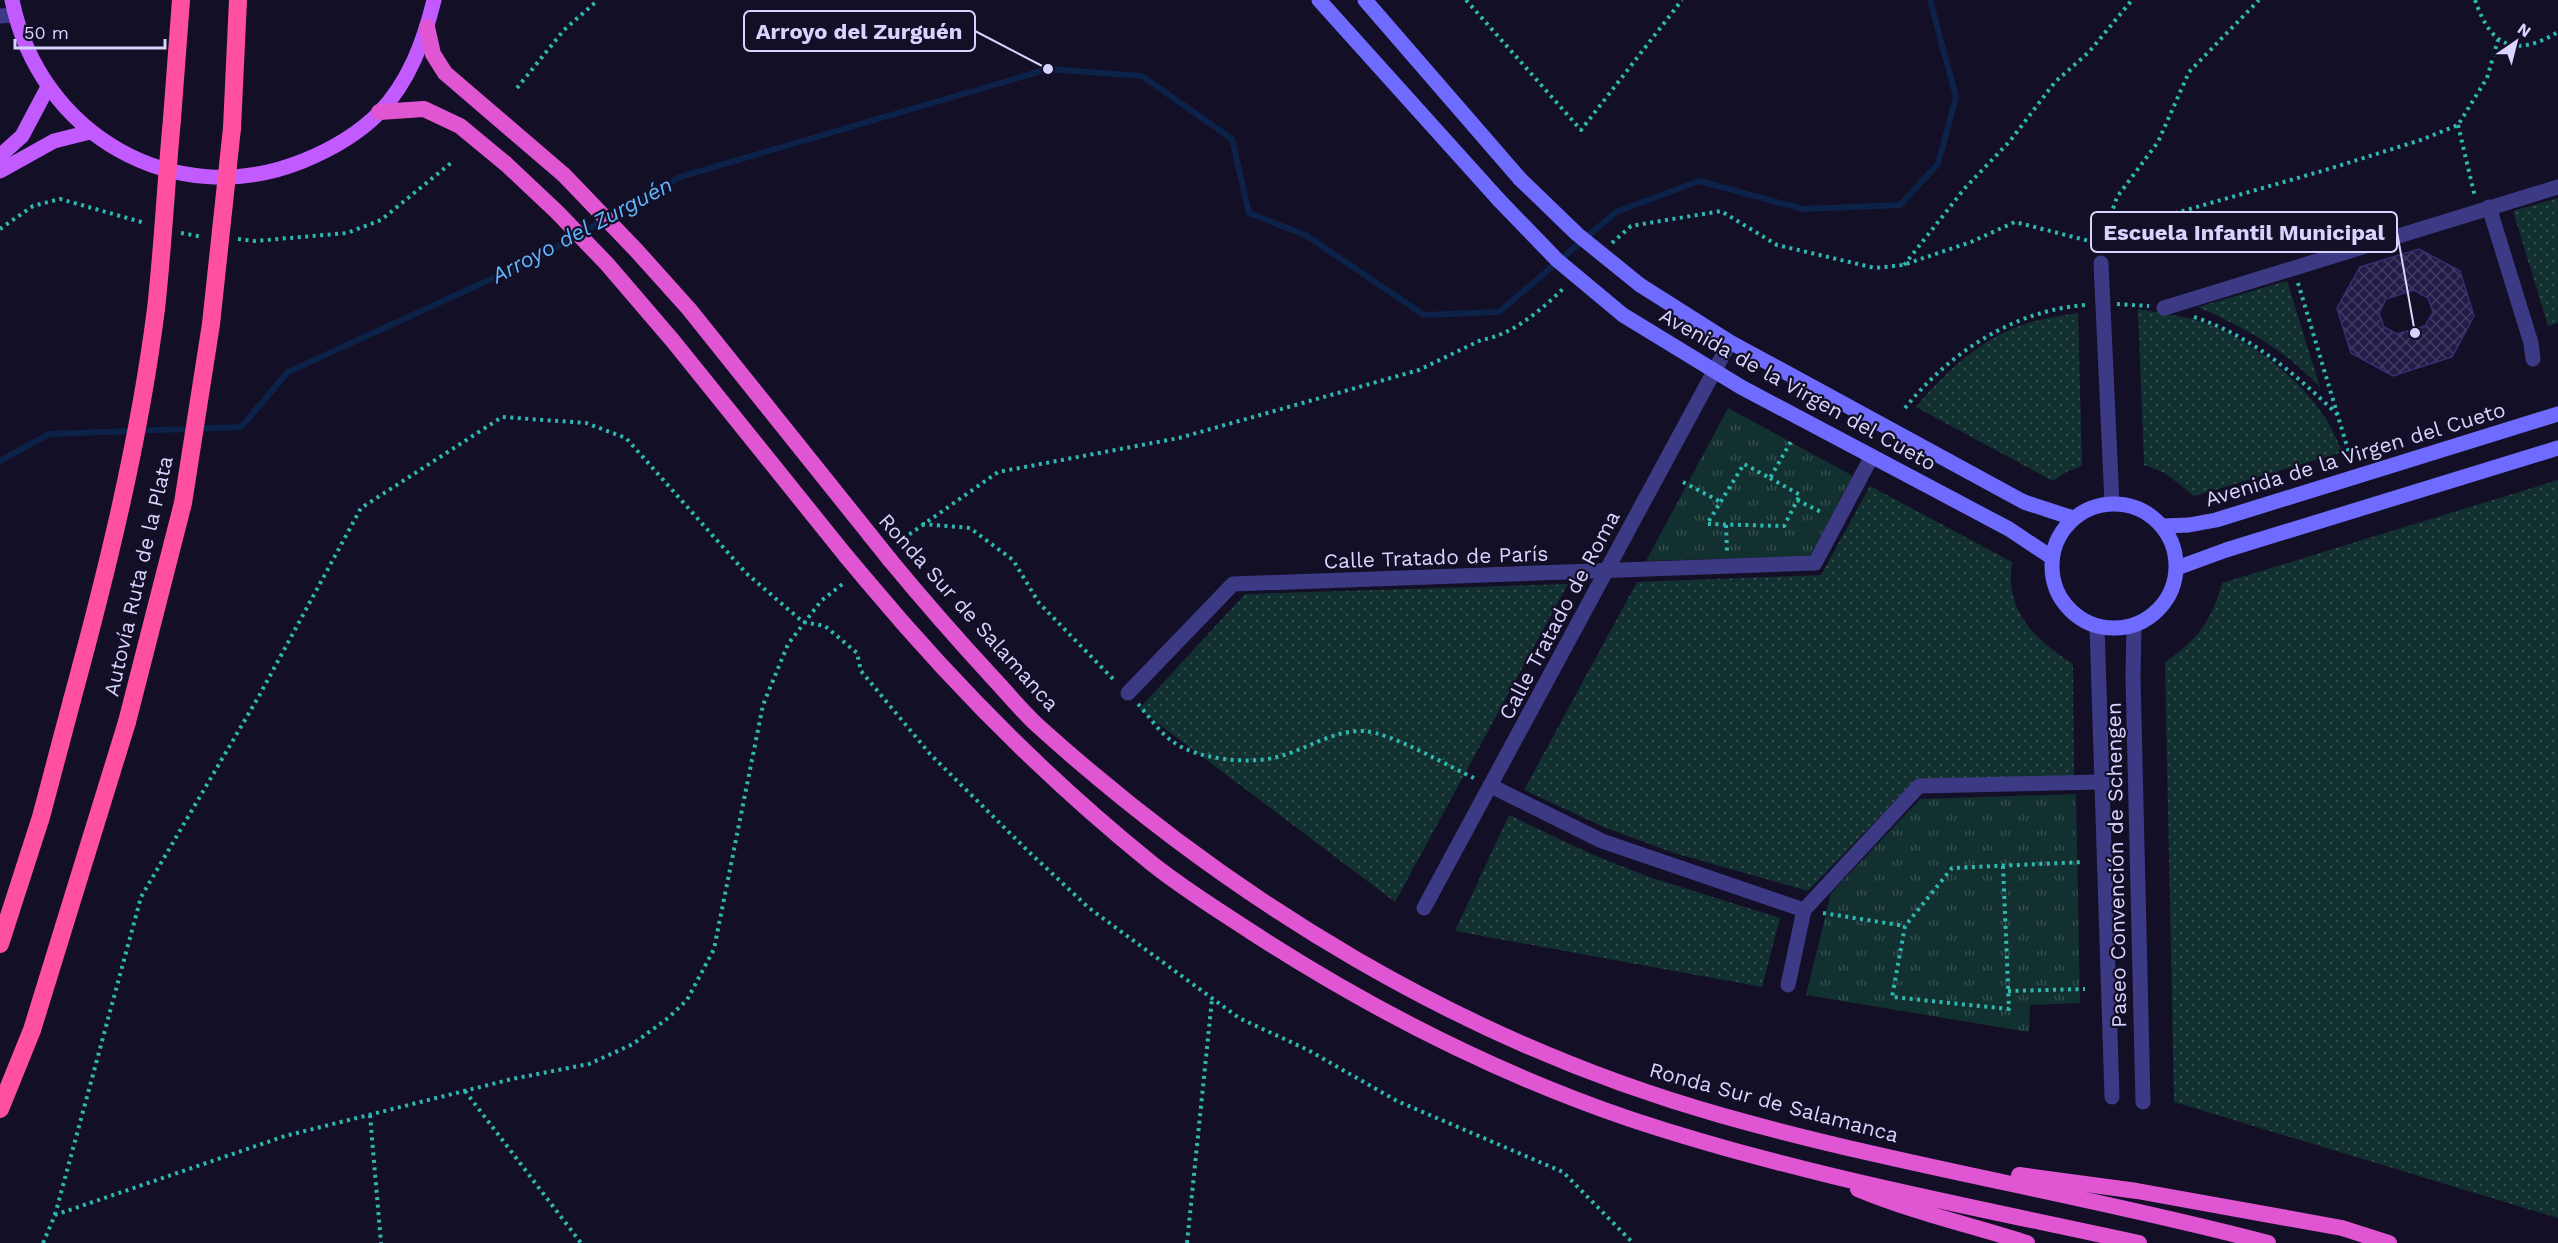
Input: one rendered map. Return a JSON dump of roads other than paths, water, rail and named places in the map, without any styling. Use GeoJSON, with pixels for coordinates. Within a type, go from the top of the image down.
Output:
{"type":"FeatureCollection","features":[{"type":"Feature","properties":{"kind":"highway","name":"Autovía Ruta de la Plata"},"geometry":{"type":"LineString","coordinates":[[0,944],[41,817],[103,584],[128,477],[156,309],[181,0]]}},
{"type":"Feature","properties":{"kind":"highway","name":"Autovía Ruta de la Plata"},"geometry":{"type":"LineString","coordinates":[[0,1109],[32,1029],[127,722],[183,503],[211,324],[232,128],[238,0]]}},
{"type":"Feature","properties":{"kind":"highway","name":"Ronda Sur de Salamanca"},"geometry":{"type":"LineString","coordinates":[[427,27],[434,54],[445,73],[564,175],[636,250],[689,309],[870,535],[892,552],[932,611],[1034,722],[1168,834],[1249,893],[1326,942],[1475,1024],[1635,1088],[1718,1114],[1901,1160],[2172,1218],[2268,1243]]}},
{"type":"Feature","properties":{"kind":"highway"},"geometry":{"type":"LineString","coordinates":[[379,112],[424,109],[460,126],[506,164],[608,264],[867,582],[954,681],[1014,743],[1152,864],[1306,967],[1463,1053],[1630,1119],[1818,1172],[2139,1243]]}},
{"type":"Feature","properties":{"kind":"highway"},"geometry":{"type":"LineString","coordinates":[[1901,1160],[2137,1191],[2342,1228],[2389,1243]]}},
{"type":"Feature","properties":{"kind":"highway"},"geometry":{"type":"LineString","coordinates":[[1818,1172],[1898,1206],[1971,1225],[2027,1243]]}},
{"type":"Feature","properties":{"kind":"main road"},"geometry":{"type":"LineString","coordinates":[[12,0],[8,16],[48,87],[90,132],[142,162],[185,175],[212,178],[248,177],[280,171],[338,145],[379,112],[399,87],[416,58],[434,0]]}},
{"type":"Feature","properties":{"kind":"main road","name":"Avenida de la Virgen del Cueto"},"geometry":{"type":"LineString","coordinates":[[1319,0],[1499,200],[1557,260],[1623,315],[1715,372],[2009,529],[2051,557]]}},
{"type":"Feature","properties":{"kind":"main road","name":"Avenida de la Virgen del Cueto"},"geometry":{"type":"LineString","coordinates":[[1365,0],[1520,179],[1577,234],[1640,285],[1730,342],[2024,502],[2073,518]]}},
{"type":"Feature","properties":{"kind":"main road"},"geometry":{"type":"LineString","coordinates":[[0,156],[22,136],[48,87]]}},
{"type":"Feature","properties":{"kind":"main road"},"geometry":{"type":"LineString","coordinates":[[0,171],[54,141],[90,132]]}},
{"type":"Feature","properties":{"kind":"main road","name":"Avenida de la Virgen del Cueto"},"geometry":{"type":"LineString","coordinates":[[2163,526],[2189,525],[2216,520],[2558,414]]}},
{"type":"Feature","properties":{"kind":"main road"},"geometry":{"type":"LineString","coordinates":[[2177,568],[2226,550],[2558,448]]}},
{"type":"Feature","properties":{"kind":"main road"},"geometry":{"type":"LineString","coordinates":[[2112,503],[2143,510],[2163,526],[2174,545],[2177,568],[2172,592],[2153,616],[2134,626],[2117,629],[2097,627],[2074,615],[2056,591],[2051,557],[2060,533],[2073,518],[2095,505],[2112,503]]}},
{"type":"Feature","properties":{"kind":"street"},"geometry":{"type":"LineString","coordinates":[[2164,308],[2294,270],[2558,187]]}},
{"type":"Feature","properties":{"kind":"street"},"geometry":{"type":"LineString","coordinates":[[2484,209],[2531,343],[2534,359]]}},
{"type":"Feature","properties":{"kind":"street"},"geometry":{"type":"LineString","coordinates":[[2101,262],[2112,503]]}},
{"type":"Feature","properties":{"kind":"street","name":"Calle Tratado de Roma"},"geometry":{"type":"LineString","coordinates":[[1424,908],[1730,342]]}},
{"type":"Feature","properties":{"kind":"street","name":"Calle Tratado de París"},"geometry":{"type":"LineString","coordinates":[[1128,693],[1233,584],[1815,563],[1872,456]]}},
{"type":"Feature","properties":{"kind":"street","name":"Paseo Convención de Schengen"},"geometry":{"type":"LineString","coordinates":[[2134,626],[2133,676],[2143,1102]]}},
{"type":"Feature","properties":{"kind":"street","name":"Paseo Convención de Schengen"},"geometry":{"type":"LineString","coordinates":[[2097,627],[2112,1096]]}},
{"type":"Feature","properties":{"kind":"street"},"geometry":{"type":"LineString","coordinates":[[1788,985],[1804,910],[1919,786],[2102,782]]}},
{"type":"Feature","properties":{"kind":"street"},"geometry":{"type":"LineString","coordinates":[[1491,786],[1602,841],[1804,910]]}},
{"type":"Feature","properties":{"kind":"waterway","name":"Arroyo del Zurguén"},"geometry":{"type":"LineString","coordinates":[[0,461],[49,434],[241,427],[288,372],[537,258],[680,177],[1048,69],[1142,76],[1232,139],[1249,213],[1307,236],[1424,315],[1499,312],[1616,212],[1699,181],[1803,209],[1900,205],[1938,164],[1956,97],[1930,0]]}},
{"type":"Feature","properties":{"kind":"place","name":"Arroyo del Zurguén"},"geometry":{"type":"Point","coordinates":[1048,69]}},
{"type":"Feature","properties":{"kind":"place","name":"Escuela Infantil Municipal"},"geometry":{"type":"Point","coordinates":[2415,333]}}]}
